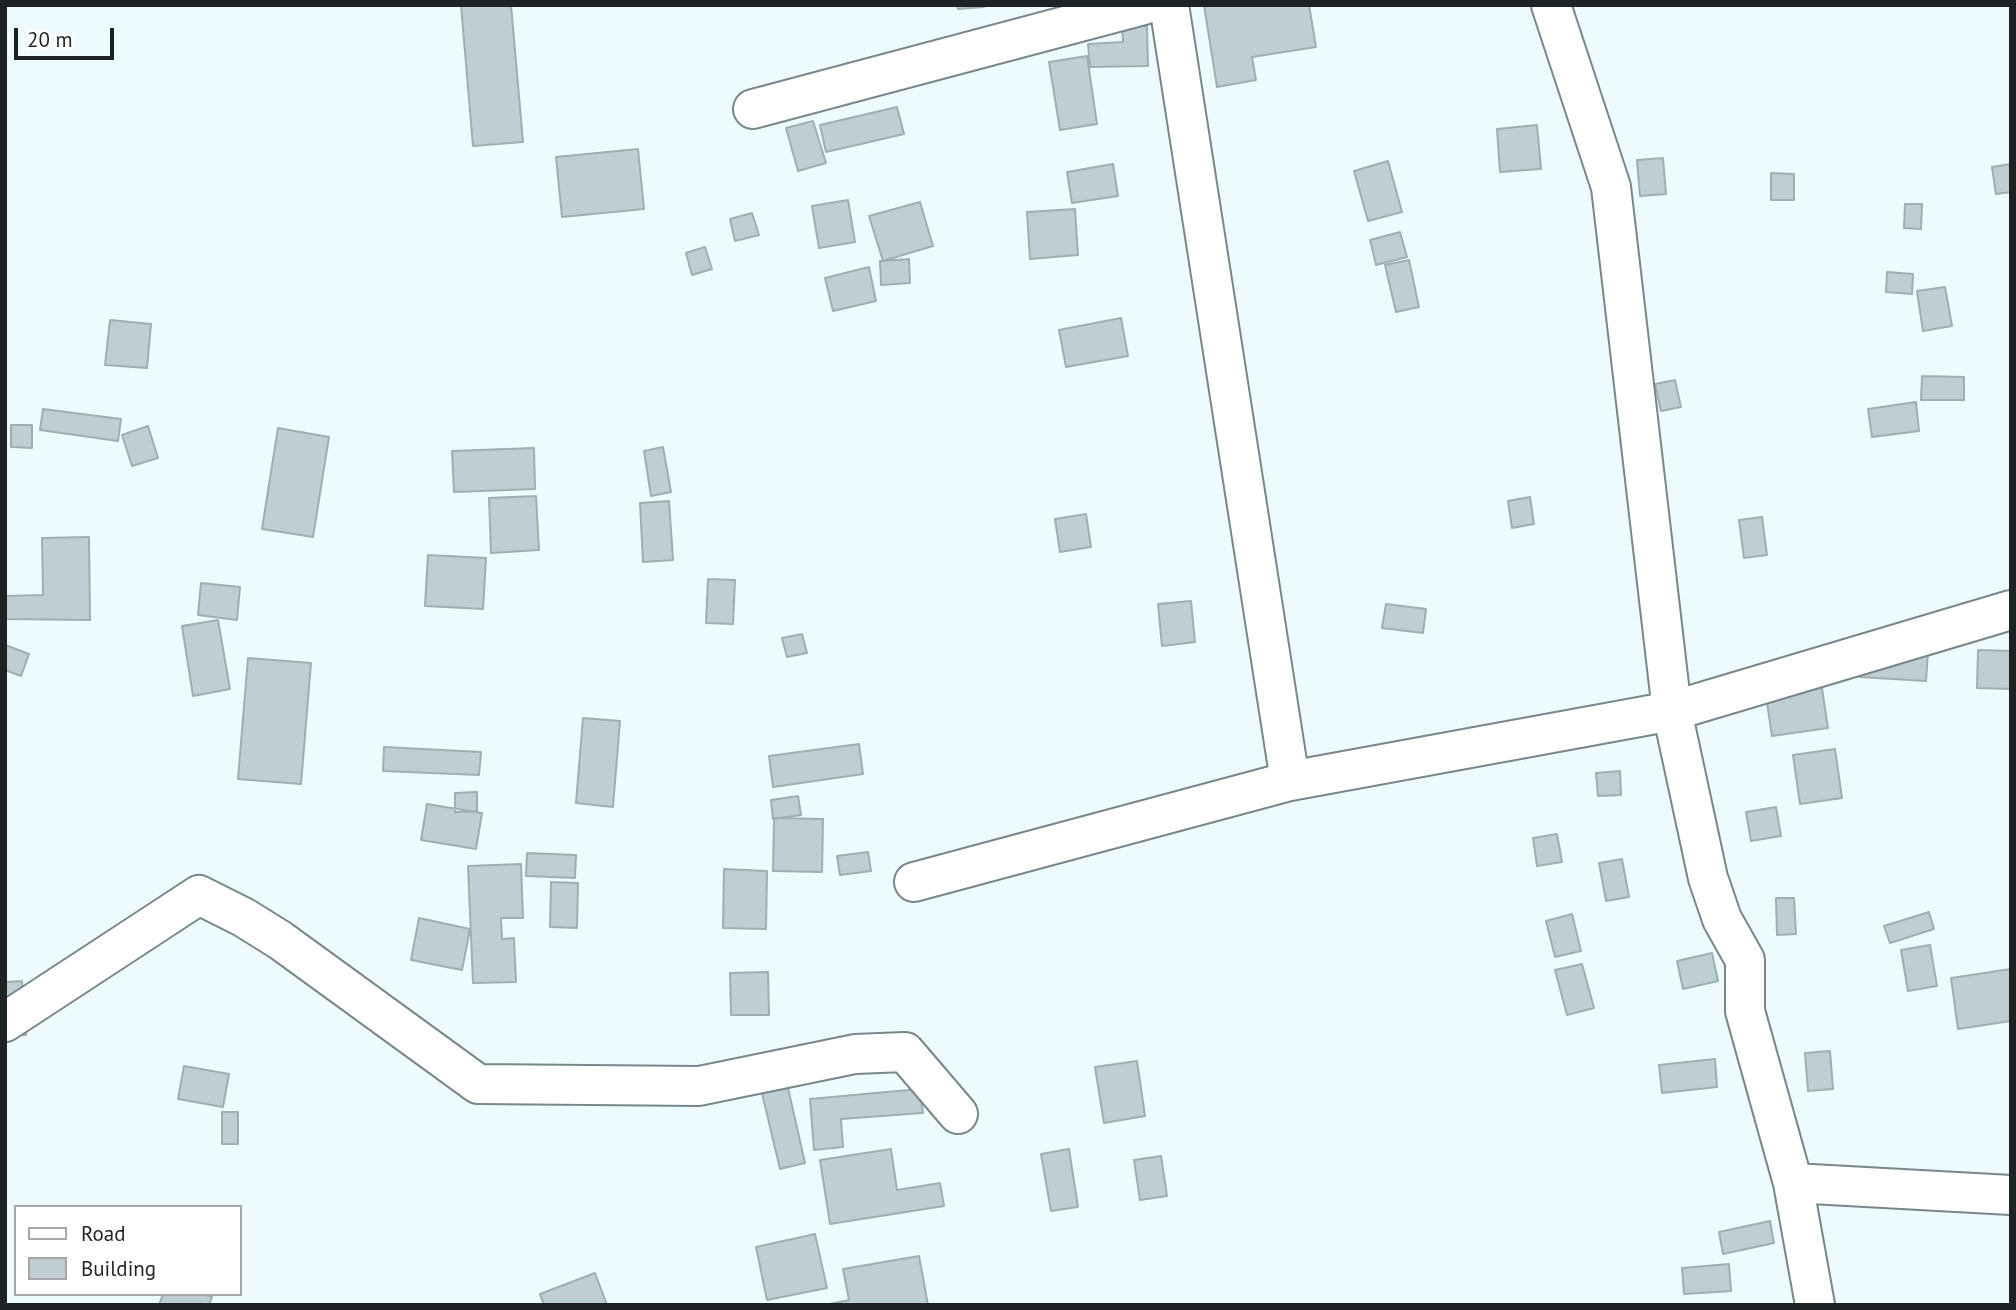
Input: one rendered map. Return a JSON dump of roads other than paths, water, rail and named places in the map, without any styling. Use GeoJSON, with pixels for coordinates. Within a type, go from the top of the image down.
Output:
{"type":"FeatureCollection","features":[{"type":"Feature","properties":{"kind":"street"},"geometry":{"type":"LineString","coordinates":[[752,109],[1144,5]]}},
{"type":"Feature","properties":{"kind":"street"},"geometry":{"type":"LineString","coordinates":[[1168,5],[1290,781]]}},
{"type":"Feature","properties":{"kind":"street"},"geometry":{"type":"LineString","coordinates":[[1551,5],[1611,187],[1672,710],[1708,878],[1722,919],[1745,960],[1745,1011],[1793,1183],[1815,1305]]}},
{"type":"Feature","properties":{"kind":"street"},"geometry":{"type":"LineString","coordinates":[[914,882],[1290,781],[1672,710],[2011,610]]}},
{"type":"Feature","properties":{"kind":"street"},"geometry":{"type":"LineString","coordinates":[[5,1022],[199,895],[243,917],[279,940],[478,1084],[699,1086],[855,1054],[905,1052],[958,1114]]}},
{"type":"Feature","properties":{"kind":"street"},"geometry":{"type":"LineString","coordinates":[[1793,1183],[2011,1195]]}}]}
